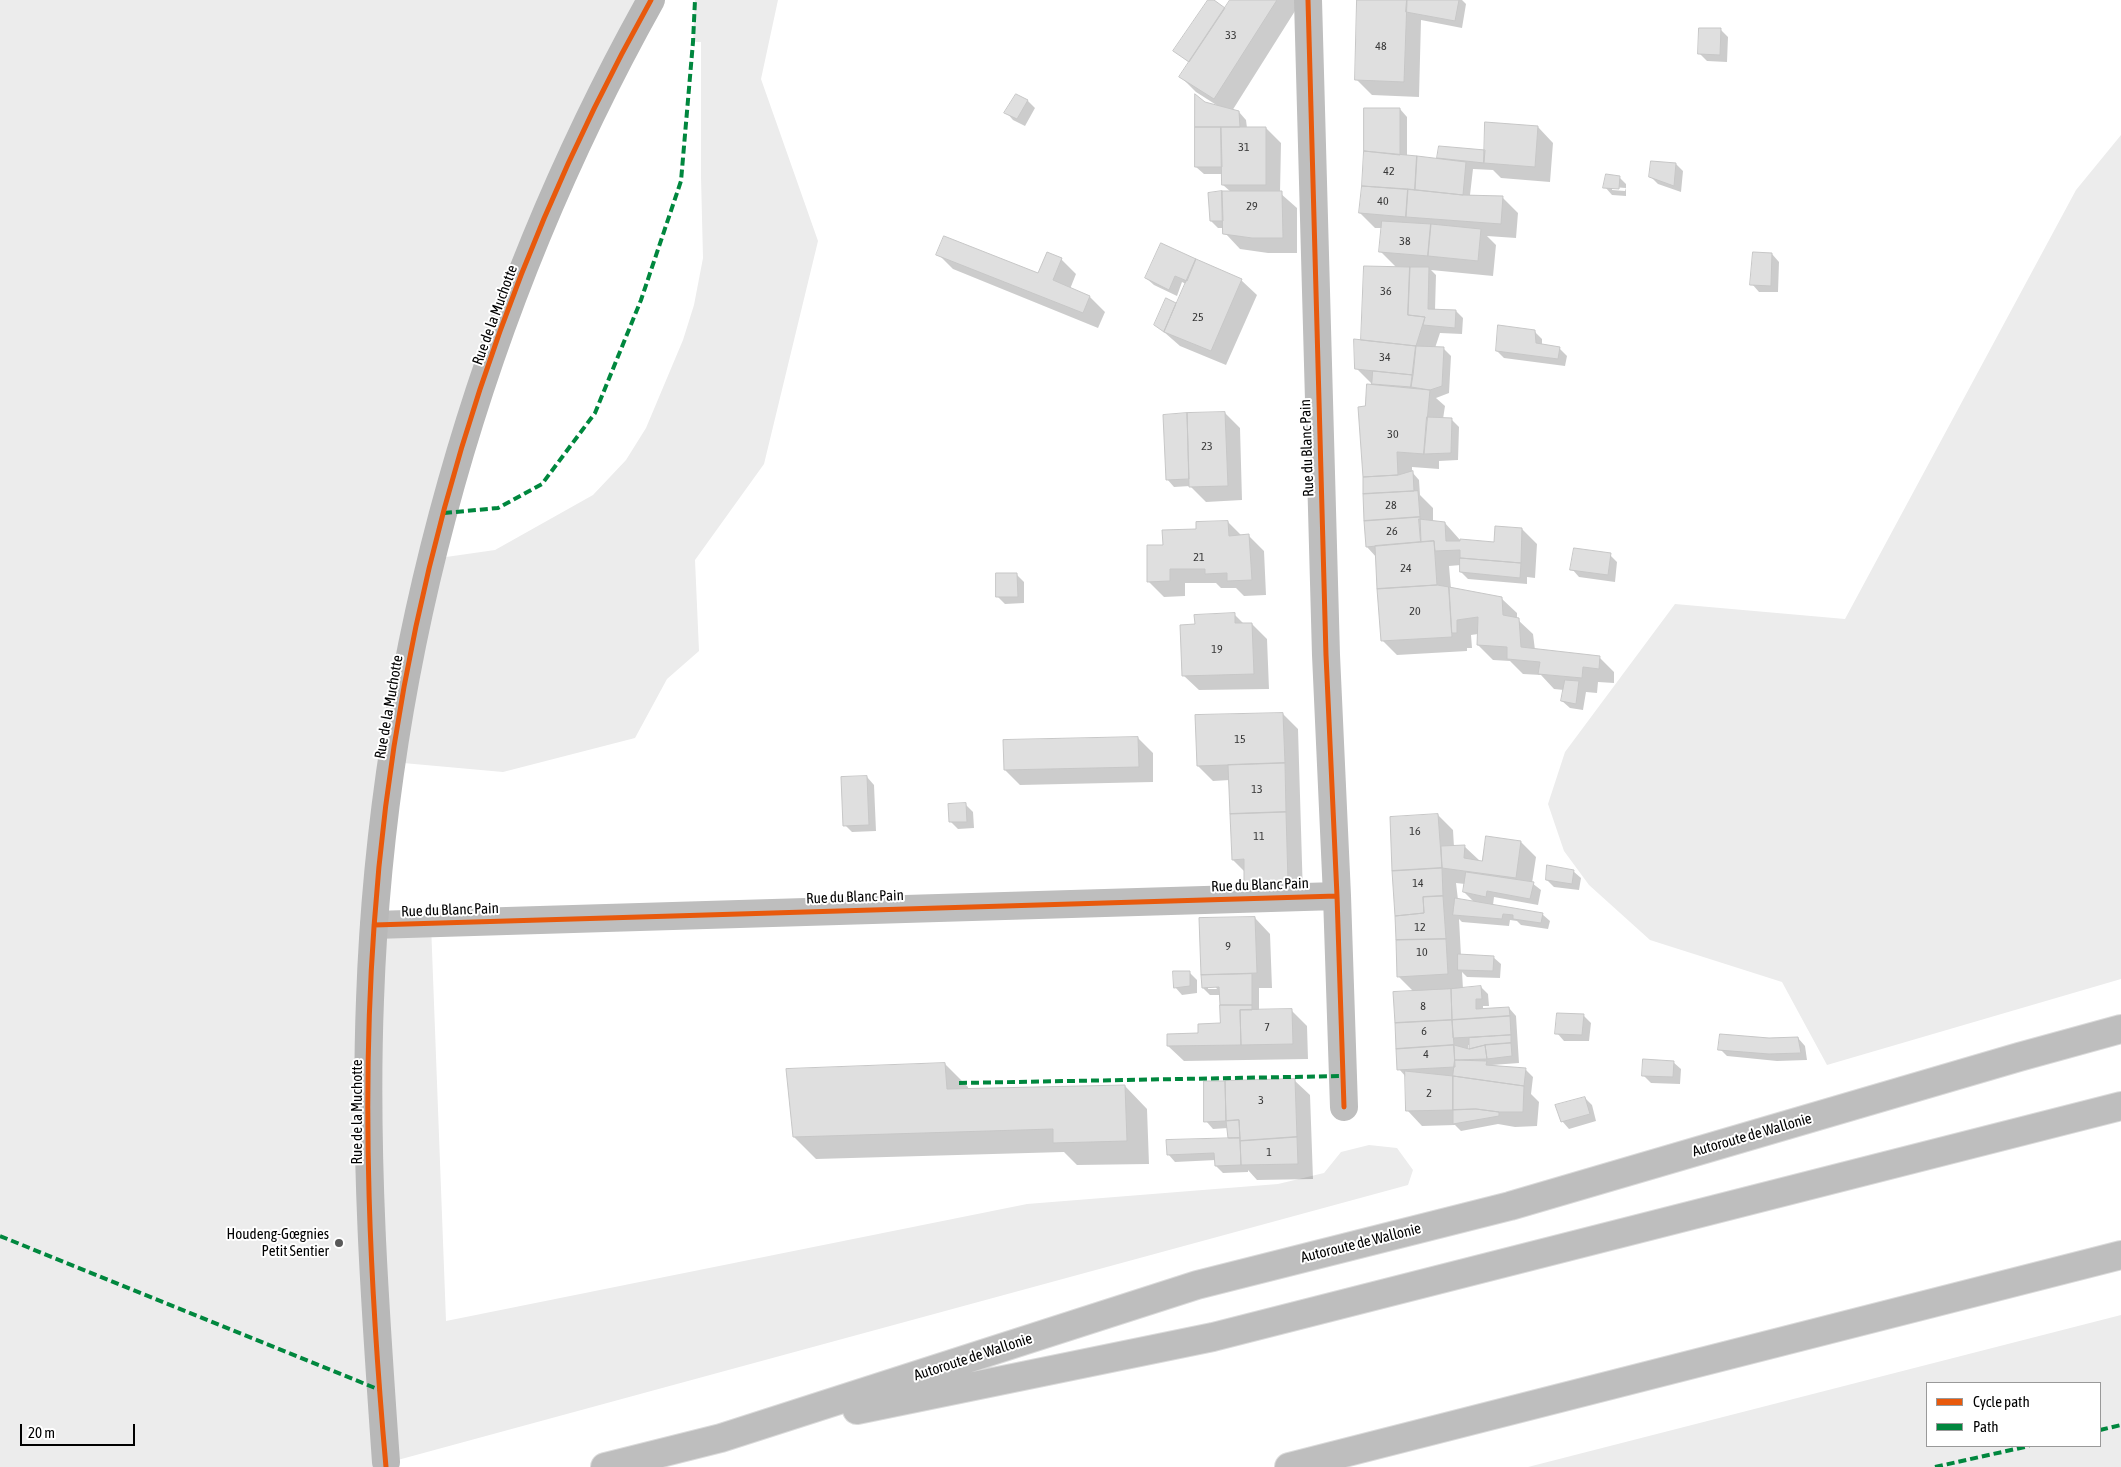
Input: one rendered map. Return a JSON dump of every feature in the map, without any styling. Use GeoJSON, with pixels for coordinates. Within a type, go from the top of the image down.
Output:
{"type":"FeatureCollection","features":[{"type":"Feature","properties":{"kind":"main road","name":"Rue du Blanc Pain"},"geometry":{"type":"LineString","coordinates":[[1308,0],[1326,655],[1344,1108]]}},
{"type":"Feature","properties":{"kind":"main road","name":"Rue du Blanc Pain"},"geometry":{"type":"LineString","coordinates":[[374,925],[1337,896]]}},
{"type":"Feature","properties":{"kind":"main road","name":"Autoroute de Wallonie"},"geometry":{"type":"LineString","coordinates":[[605,1467],[721,1438],[1197,1285],[1510,1206],[2020,1057],[2121,1030]]}},
{"type":"Feature","properties":{"kind":"main road"},"geometry":{"type":"LineString","coordinates":[[721,1438],[1213,1337],[2121,1106]]}},
{"type":"Feature","properties":{"kind":"main road"},"geometry":{"type":"LineString","coordinates":[[1289,1467],[2121,1255]]}},
{"type":"Feature","properties":{"kind":"street","name":"Rue de la Muchotte"},"geometry":{"type":"LineString","coordinates":[[386,1462],[376,1340],[368,1132],[370,1001],[374,925],[392,762],[407,669],[455,469],[516,289],[551,202],[619,57],[651,0]]}},
{"type":"Feature","properties":{"kind":"shaded area"},"geometry":{"type":"Polygon","coordinates":[[[0,0],[651,0],[551,202],[432,559],[495,550],[593,495],[626,460],[646,428],[683,340],[694,305],[703,258],[701,42],[693,42],[695,0],[778,0],[761,79],[818,241],[764,464],[695,560],[699,651],[667,679],[635,738],[503,772],[392,762],[374,924],[431,924],[446,1321],[1027,1204],[1278,1184],[1324,1173],[1341,1152],[1369,1145],[1397,1148],[1413,1170],[1408,1185],[372,1467],[0,1467],[0,0]]]}},
{"type":"Feature","properties":{"kind":"shaded area"},"geometry":{"type":"Polygon","coordinates":[[[2121,135],[2121,979],[1827,1065],[1782,982],[1650,940],[1589,885],[1564,851],[1548,804],[1565,752],[1675,604],[1845,619],[2076,190],[2121,135]]]}},
{"type":"Feature","properties":{"kind":"shaded area"},"geometry":{"type":"Polygon","coordinates":[[[2121,1315],[2121,1467],[1528,1467],[2121,1315]]]}},
{"type":"Feature","properties":{"kind":"building"},"geometry":{"type":"Polygon","coordinates":[[[1208,0],[1214,0],[1225,8],[1189,62],[1173,51],[1208,0]]]}},
{"type":"Feature","properties":{"kind":"building"},"geometry":{"type":"Polygon","coordinates":[[[1230,0],[1277,0],[1214,99],[1179,77],[1230,0]]]}},
{"type":"Feature","properties":{"kind":"building"},"geometry":{"type":"Polygon","coordinates":[[[1357,0],[1407,0],[1404,82],[1355,80],[1357,0]]]}},
{"type":"Feature","properties":{"kind":"building"},"geometry":{"type":"Polygon","coordinates":[[[1407,0],[1459,0],[1455,21],[1406,12],[1407,0]]]}},
{"type":"Feature","properties":{"kind":"building"},"geometry":{"type":"Polygon","coordinates":[[[1699,28],[1721,28],[1720,55],[1698,54],[1699,28]]]}},
{"type":"Feature","properties":{"kind":"building"},"geometry":{"type":"Polygon","coordinates":[[[1016,94],[1028,100],[1017,119],[1004,113],[1016,94]]]}},
{"type":"Feature","properties":{"kind":"building"},"geometry":{"type":"Polygon","coordinates":[[[1195,94],[1205,102],[1239,111],[1240,127],[1195,127],[1195,94]]]}},
{"type":"Feature","properties":{"kind":"building"},"geometry":{"type":"Polygon","coordinates":[[[1364,108],[1400,108],[1400,155],[1364,151],[1364,108]]]}},
{"type":"Feature","properties":{"kind":"building"},"geometry":{"type":"Polygon","coordinates":[[[1485,122],[1538,126],[1535,167],[1484,163],[1485,122]]]}},
{"type":"Feature","properties":{"kind":"building"},"geometry":{"type":"Polygon","coordinates":[[[1195,127],[1221,127],[1222,167],[1195,167],[1195,127]]]}},
{"type":"Feature","properties":{"kind":"building"},"geometry":{"type":"Polygon","coordinates":[[[1221,127],[1266,127],[1266,185],[1222,185],[1221,127]]]}},
{"type":"Feature","properties":{"kind":"building"},"geometry":{"type":"Polygon","coordinates":[[[1439,146],[1485,150],[1484,163],[1437,158],[1439,146]]]}},
{"type":"Feature","properties":{"kind":"building"},"geometry":{"type":"Polygon","coordinates":[[[1364,151],[1417,156],[1415,190],[1362,186],[1364,151]]]}},
{"type":"Feature","properties":{"kind":"building"},"geometry":{"type":"Polygon","coordinates":[[[1417,156],[1466,162],[1463,195],[1415,190],[1417,156]]]}},
{"type":"Feature","properties":{"kind":"building"},"geometry":{"type":"Polygon","coordinates":[[[1651,161],[1676,163],[1674,186],[1649,177],[1651,161]]]}},
{"type":"Feature","properties":{"kind":"building"},"geometry":{"type":"Polygon","coordinates":[[[1606,174],[1620,176],[1619,189],[1603,188],[1606,174]]]}},
{"type":"Feature","properties":{"kind":"building"},"geometry":{"type":"Polygon","coordinates":[[[1362,186],[1408,189],[1406,217],[1359,213],[1362,186]]]}},
{"type":"Feature","properties":{"kind":"building"},"geometry":{"type":"Polygon","coordinates":[[[1408,189],[1463,195],[1503,196],[1501,224],[1406,217],[1408,189]]]}},
{"type":"Feature","properties":{"kind":"building"},"geometry":{"type":"Polygon","coordinates":[[[1222,191],[1282,191],[1283,238],[1252,238],[1223,234],[1222,191]]]}},
{"type":"Feature","properties":{"kind":"building"},"geometry":{"type":"Polygon","coordinates":[[[1222,191],[1223,221],[1210,221],[1208,193],[1222,191]]]}},
{"type":"Feature","properties":{"kind":"building"},"geometry":{"type":"Polygon","coordinates":[[[1382,221],[1431,224],[1428,256],[1379,252],[1382,221]]]}},
{"type":"Feature","properties":{"kind":"building"},"geometry":{"type":"Polygon","coordinates":[[[1431,224],[1481,229],[1478,261],[1428,256],[1431,224]]]}},
{"type":"Feature","properties":{"kind":"building"},"geometry":{"type":"Polygon","coordinates":[[[944,236],[1038,273],[1047,252],[1062,258],[1053,280],[1090,296],[1083,313],[936,255],[944,236]]]}},
{"type":"Feature","properties":{"kind":"building"},"geometry":{"type":"Polygon","coordinates":[[[1161,243],[1196,259],[1187,281],[1175,276],[1169,290],[1145,278],[1161,243]]]}},
{"type":"Feature","properties":{"kind":"building"},"geometry":{"type":"Polygon","coordinates":[[[1753,252],[1772,253],[1771,286],[1750,285],[1753,252]]]}},
{"type":"Feature","properties":{"kind":"building"},"geometry":{"type":"Polygon","coordinates":[[[1196,259],[1242,279],[1211,351],[1164,332],[1196,259]]]}},
{"type":"Feature","properties":{"kind":"building"},"geometry":{"type":"Polygon","coordinates":[[[1364,266],[1410,267],[1408,315],[1425,317],[1416,346],[1361,340],[1364,266]]]}},
{"type":"Feature","properties":{"kind":"building"},"geometry":{"type":"Polygon","coordinates":[[[1410,267],[1429,267],[1428,309],[1456,310],[1455,328],[1423,325],[1425,317],[1408,315],[1410,267]]]}},
{"type":"Feature","properties":{"kind":"building"},"geometry":{"type":"Polygon","coordinates":[[[1166,298],[1176,303],[1164,332],[1154,325],[1166,298]]]}},
{"type":"Feature","properties":{"kind":"building"},"geometry":{"type":"Polygon","coordinates":[[[1498,325],[1535,330],[1536,343],[1560,347],[1558,359],[1496,351],[1498,325]]]}},
{"type":"Feature","properties":{"kind":"building"},"geometry":{"type":"Polygon","coordinates":[[[1354,339],[1416,346],[1413,375],[1355,369],[1354,339]]]}},
{"type":"Feature","properties":{"kind":"building"},"geometry":{"type":"Polygon","coordinates":[[[1416,346],[1444,347],[1442,386],[1430,390],[1411,387],[1416,346]]]}},
{"type":"Feature","properties":{"kind":"building"},"geometry":{"type":"Polygon","coordinates":[[[1373,371],[1413,375],[1411,387],[1372,384],[1373,371]]]}},
{"type":"Feature","properties":{"kind":"building"},"geometry":{"type":"Polygon","coordinates":[[[1367,384],[1430,390],[1424,454],[1397,452],[1398,475],[1363,477],[1358,407],[1365,406],[1367,384]]]}},
{"type":"Feature","properties":{"kind":"building"},"geometry":{"type":"Polygon","coordinates":[[[1225,412],[1228,486],[1189,487],[1187,413],[1225,412]]]}},
{"type":"Feature","properties":{"kind":"building"},"geometry":{"type":"Polygon","coordinates":[[[1187,413],[1189,479],[1166,480],[1163,415],[1187,413]]]}},
{"type":"Feature","properties":{"kind":"building"},"geometry":{"type":"Polygon","coordinates":[[[1427,417],[1452,418],[1451,453],[1424,454],[1427,417]]]}},
{"type":"Feature","properties":{"kind":"building"},"geometry":{"type":"Polygon","coordinates":[[[1413,471],[1414,491],[1363,494],[1363,477],[1398,475],[1413,471]]]}},
{"type":"Feature","properties":{"kind":"building"},"geometry":{"type":"Polygon","coordinates":[[[1418,491],[1420,517],[1364,521],[1363,494],[1418,491]]]}},
{"type":"Feature","properties":{"kind":"building"},"geometry":{"type":"Polygon","coordinates":[[[1420,517],[1421,542],[1366,547],[1364,521],[1420,517]]]}},
{"type":"Feature","properties":{"kind":"building"},"geometry":{"type":"Polygon","coordinates":[[[1419,519],[1445,522],[1446,541],[1460,541],[1460,539],[1494,542],[1495,526],[1522,528],[1521,563],[1460,558],[1460,550],[1435,551],[1434,541],[1421,542],[1419,519]]]}},
{"type":"Feature","properties":{"kind":"building"},"geometry":{"type":"Polygon","coordinates":[[[1228,521],[1229,536],[1249,534],[1252,580],[1227,581],[1227,573],[1205,574],[1205,569],[1170,569],[1170,581],[1147,582],[1147,545],[1163,545],[1162,530],[1196,529],[1196,522],[1228,521]]]}},
{"type":"Feature","properties":{"kind":"building"},"geometry":{"type":"Polygon","coordinates":[[[1434,541],[1437,585],[1377,589],[1375,546],[1434,541]]]}},
{"type":"Feature","properties":{"kind":"building"},"geometry":{"type":"Polygon","coordinates":[[[1574,548],[1611,553],[1608,575],[1570,570],[1574,548]]]}},
{"type":"Feature","properties":{"kind":"building"},"geometry":{"type":"Polygon","coordinates":[[[1460,558],[1521,563],[1520,578],[1460,572],[1460,558]]]}},
{"type":"Feature","properties":{"kind":"building"},"geometry":{"type":"Polygon","coordinates":[[[996,573],[1017,573],[1018,597],[996,597],[996,573]]]}},
{"type":"Feature","properties":{"kind":"building"},"geometry":{"type":"Polygon","coordinates":[[[1437,585],[1449,587],[1452,637],[1381,641],[1377,589],[1437,585]]]}},
{"type":"Feature","properties":{"kind":"building"},"geometry":{"type":"Polygon","coordinates":[[[1449,587],[1502,597],[1503,615],[1519,618],[1521,647],[1600,656],[1599,669],[1583,667],[1582,678],[1538,674],[1540,662],[1507,659],[1507,647],[1477,645],[1478,617],[1457,620],[1457,633],[1452,633],[1449,587]]]}},
{"type":"Feature","properties":{"kind":"building"},"geometry":{"type":"Polygon","coordinates":[[[1235,613],[1235,623],[1252,623],[1254,674],[1182,676],[1180,625],[1195,624],[1194,615],[1235,613]]]}},
{"type":"Feature","properties":{"kind":"building"},"geometry":{"type":"Polygon","coordinates":[[[1565,680],[1579,681],[1576,704],[1561,701],[1565,680]]]}},
{"type":"Feature","properties":{"kind":"building"},"geometry":{"type":"Polygon","coordinates":[[[1283,713],[1285,763],[1197,766],[1195,715],[1283,713]]]}},
{"type":"Feature","properties":{"kind":"building"},"geometry":{"type":"Polygon","coordinates":[[[1138,737],[1139,767],[1004,770],[1003,740],[1138,737]]]}},
{"type":"Feature","properties":{"kind":"building"},"geometry":{"type":"Polygon","coordinates":[[[1285,763],[1286,812],[1230,814],[1228,765],[1285,763]]]}},
{"type":"Feature","properties":{"kind":"building"},"geometry":{"type":"Polygon","coordinates":[[[867,776],[869,825],[843,826],[841,777],[867,776]]]}},
{"type":"Feature","properties":{"kind":"building"},"geometry":{"type":"Polygon","coordinates":[[[966,803],[967,822],[949,822],[948,804],[966,803]]]}},
{"type":"Feature","properties":{"kind":"building"},"geometry":{"type":"Polygon","coordinates":[[[1286,812],[1288,881],[1244,882],[1244,859],[1232,860],[1230,814],[1286,812]]]}},
{"type":"Feature","properties":{"kind":"building"},"geometry":{"type":"Polygon","coordinates":[[[1438,814],[1442,868],[1392,871],[1390,817],[1438,814]]]}},
{"type":"Feature","properties":{"kind":"building"},"geometry":{"type":"Polygon","coordinates":[[[1486,836],[1521,841],[1516,878],[1442,868],[1441,846],[1465,845],[1464,858],[1482,861],[1486,836]]]}},
{"type":"Feature","properties":{"kind":"building"},"geometry":{"type":"Polygon","coordinates":[[[1547,865],[1574,870],[1572,884],[1546,880],[1547,865]]]}},
{"type":"Feature","properties":{"kind":"building"},"geometry":{"type":"Polygon","coordinates":[[[1442,868],[1443,896],[1423,897],[1424,913],[1395,916],[1392,871],[1442,868]]]}},
{"type":"Feature","properties":{"kind":"building"},"geometry":{"type":"Polygon","coordinates":[[[1466,872],[1534,882],[1530,899],[1487,891],[1486,897],[1463,892],[1466,872]]]}},
{"type":"Feature","properties":{"kind":"building"},"geometry":{"type":"Polygon","coordinates":[[[1443,896],[1446,939],[1396,940],[1395,916],[1424,913],[1423,897],[1443,896]]]}},
{"type":"Feature","properties":{"kind":"building"},"geometry":{"type":"Polygon","coordinates":[[[1455,898],[1543,913],[1541,923],[1513,919],[1513,915],[1503,914],[1502,919],[1453,915],[1455,898]]]}},
{"type":"Feature","properties":{"kind":"building"},"geometry":{"type":"Polygon","coordinates":[[[1255,917],[1257,973],[1201,975],[1199,918],[1255,917]]]}},
{"type":"Feature","properties":{"kind":"building"},"geometry":{"type":"Polygon","coordinates":[[[1446,939],[1448,974],[1397,977],[1396,940],[1446,939]]]}},
{"type":"Feature","properties":{"kind":"building"},"geometry":{"type":"Polygon","coordinates":[[[1458,954],[1494,956],[1493,971],[1458,970],[1458,954]]]}},
{"type":"Feature","properties":{"kind":"building"},"geometry":{"type":"Polygon","coordinates":[[[1173,971],[1190,971],[1190,986],[1174,988],[1173,971]]]}},
{"type":"Feature","properties":{"kind":"building"},"geometry":{"type":"Polygon","coordinates":[[[1252,974],[1252,1005],[1220,1005],[1219,987],[1202,988],[1201,975],[1252,974]]]}},
{"type":"Feature","properties":{"kind":"building"},"geometry":{"type":"Polygon","coordinates":[[[1481,986],[1482,999],[1476,999],[1476,1009],[1509,1007],[1510,1016],[1452,1020],[1451,989],[1481,986]]]}},
{"type":"Feature","properties":{"kind":"building"},"geometry":{"type":"Polygon","coordinates":[[[1451,989],[1452,1020],[1395,1023],[1393,992],[1451,989]]]}},
{"type":"Feature","properties":{"kind":"building"},"geometry":{"type":"Polygon","coordinates":[[[1220,1005],[1252,1005],[1252,1010],[1240,1010],[1241,1045],[1167,1046],[1167,1034],[1198,1033],[1198,1024],[1220,1023],[1220,1005]]]}},
{"type":"Feature","properties":{"kind":"building"},"geometry":{"type":"Polygon","coordinates":[[[1292,1009],[1293,1044],[1241,1045],[1240,1010],[1292,1009]]]}},
{"type":"Feature","properties":{"kind":"building"},"geometry":{"type":"Polygon","coordinates":[[[1557,1013],[1584,1014],[1582,1035],[1555,1034],[1557,1013]]]}},
{"type":"Feature","properties":{"kind":"building"},"geometry":{"type":"Polygon","coordinates":[[[1510,1016],[1511,1035],[1453,1038],[1452,1020],[1510,1016]]]}},
{"type":"Feature","properties":{"kind":"building"},"geometry":{"type":"Polygon","coordinates":[[[1452,1020],[1454,1045],[1396,1049],[1395,1023],[1452,1020]]]}},
{"type":"Feature","properties":{"kind":"building"},"geometry":{"type":"Polygon","coordinates":[[[1720,1034],[1769,1038],[1798,1037],[1801,1053],[1769,1054],[1718,1050],[1720,1034]]]}},
{"type":"Feature","properties":{"kind":"building"},"geometry":{"type":"Polygon","coordinates":[[[1511,1035],[1511,1043],[1485,1045],[1469,1049],[1469,1038],[1511,1035]]]}},
{"type":"Feature","properties":{"kind":"building"},"geometry":{"type":"Polygon","coordinates":[[[1511,1043],[1512,1056],[1487,1059],[1485,1045],[1511,1043]]]}},
{"type":"Feature","properties":{"kind":"building"},"geometry":{"type":"Polygon","coordinates":[[[1454,1045],[1455,1067],[1397,1070],[1396,1049],[1454,1045]]]}},
{"type":"Feature","properties":{"kind":"building"},"geometry":{"type":"Polygon","coordinates":[[[1454,1045],[1469,1049],[1485,1045],[1487,1059],[1455,1060],[1454,1045]]]}},
{"type":"Feature","properties":{"kind":"building"},"geometry":{"type":"Polygon","coordinates":[[[1643,1059],[1674,1061],[1673,1077],[1642,1076],[1643,1059]]]}},
{"type":"Feature","properties":{"kind":"building"},"geometry":{"type":"Polygon","coordinates":[[[1455,1060],[1487,1061],[1486,1065],[1526,1068],[1524,1086],[1453,1076],[1455,1060]]]}},
{"type":"Feature","properties":{"kind":"building"},"geometry":{"type":"Polygon","coordinates":[[[945,1063],[947,1089],[1125,1085],[1127,1141],[1053,1143],[1053,1129],[793,1137],[786,1069],[945,1063]]]}},
{"type":"Feature","properties":{"kind":"building"},"geometry":{"type":"Polygon","coordinates":[[[1405,1071],[1453,1076],[1453,1110],[1406,1111],[1405,1071]]]}},
{"type":"Feature","properties":{"kind":"building"},"geometry":{"type":"Polygon","coordinates":[[[1453,1076],[1524,1086],[1523,1112],[1499,1112],[1476,1109],[1453,1110],[1453,1076]]]}},
{"type":"Feature","properties":{"kind":"building"},"geometry":{"type":"Polygon","coordinates":[[[1295,1079],[1297,1137],[1240,1141],[1239,1120],[1226,1121],[1225,1081],[1295,1079]]]}},
{"type":"Feature","properties":{"kind":"building"},"geometry":{"type":"Polygon","coordinates":[[[1204,1081],[1225,1081],[1226,1121],[1204,1122],[1204,1081]]]}},
{"type":"Feature","properties":{"kind":"building"},"geometry":{"type":"Polygon","coordinates":[[[1585,1097],[1590,1114],[1561,1122],[1555,1105],[1585,1097]]]}},
{"type":"Feature","properties":{"kind":"building"},"geometry":{"type":"Polygon","coordinates":[[[1476,1109],[1499,1112],[1499,1116],[1453,1124],[1453,1110],[1476,1109]]]}},
{"type":"Feature","properties":{"kind":"building"},"geometry":{"type":"Polygon","coordinates":[[[1239,1120],[1240,1138],[1228,1138],[1226,1121],[1239,1120]]]}},
{"type":"Feature","properties":{"kind":"building"},"geometry":{"type":"Polygon","coordinates":[[[1297,1137],[1298,1164],[1241,1165],[1240,1141],[1297,1137]]]}},
{"type":"Feature","properties":{"kind":"building"},"geometry":{"type":"Polygon","coordinates":[[[1240,1138],[1241,1165],[1215,1166],[1214,1153],[1167,1155],[1166,1140],[1240,1138]]]}},
{"type":"Feature","properties":{"kind":"marked path"},"geometry":{"type":"LineString","coordinates":[[444,513],[498,508],[542,484],[595,413],[641,300],[681,181],[695,0]]}},
{"type":"Feature","properties":{"kind":"marked path"},"geometry":{"type":"LineString","coordinates":[[959,1083],[1343,1076]]}},
{"type":"Feature","properties":{"kind":"marked path"},"geometry":{"type":"LineString","coordinates":[[0,1236],[380,1390]]}},
{"type":"Feature","properties":{"kind":"marked path"},"geometry":{"type":"LineString","coordinates":[[2101,1430],[2121,1425]]}},
{"type":"Feature","properties":{"kind":"marked path"},"geometry":{"type":"LineString","coordinates":[[1935,1467],[2025,1447]]}},
{"type":"Feature","properties":{"kind":"cycle path"},"geometry":{"type":"LineString","coordinates":[[386,1467],[372,1265],[369,1197],[368,1062],[374,927],[386,806],[404,686],[430,566],[462,448],[500,332],[544,218],[595,108],[651,0]]}},
{"type":"Feature","properties":{"kind":"cycle path"},"geometry":{"type":"LineString","coordinates":[[1308,0],[1326,655],[1344,1107]]}},
{"type":"Feature","properties":{"kind":"cycle path"},"geometry":{"type":"LineString","coordinates":[[374,925],[1337,896]]}},
{"type":"Feature","properties":{"kind":"place","name":"Houdeng-Gœgnies Petit Sentier"},"geometry":{"type":"Point","coordinates":[339,1243]}}]}
